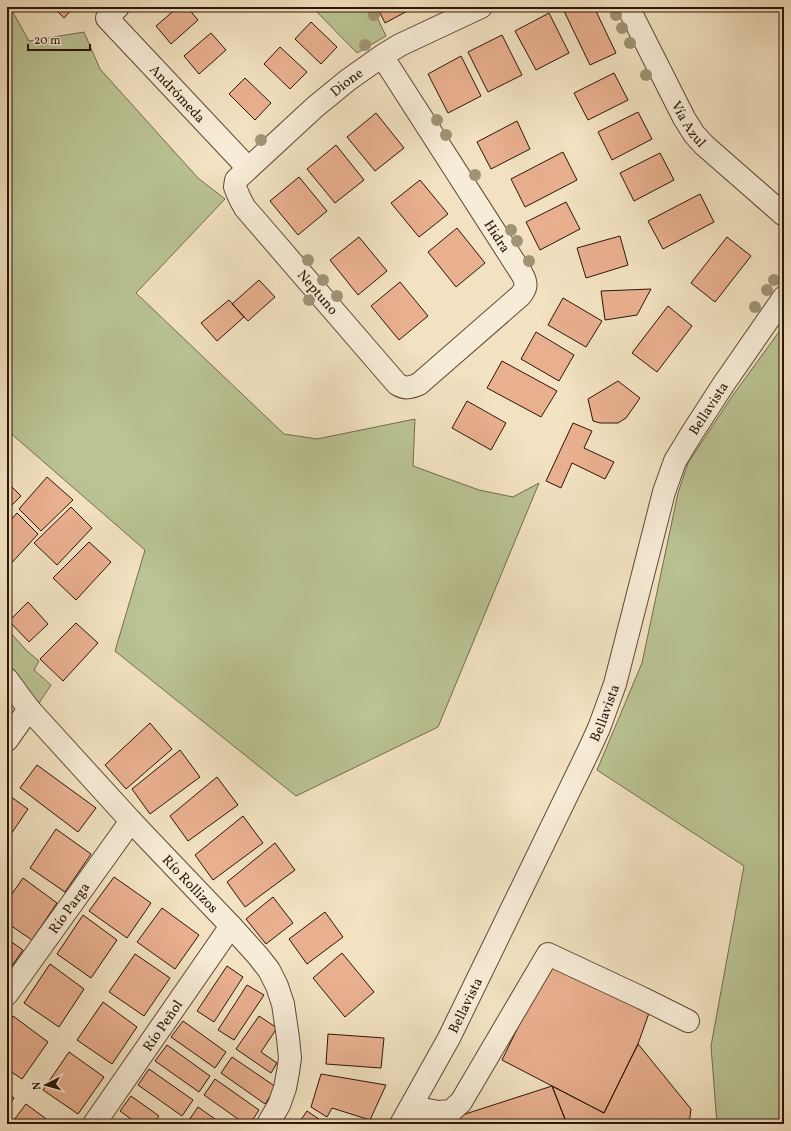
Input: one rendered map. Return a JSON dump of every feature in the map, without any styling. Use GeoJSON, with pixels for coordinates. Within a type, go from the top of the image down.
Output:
{"type":"FeatureCollection","features":[{"type":"Feature","properties":{"kind":"street","name":"Dione"},"geometry":{"type":"LineString","coordinates":[[235,187],[236,180],[248,168],[348,80],[400,45],[481,7]]}},
{"type":"Feature","properties":{"kind":"street","name":"Vía Azul"},"geometry":{"type":"LineString","coordinates":[[628,7],[684,118],[694,134],[704,145],[784,215]]}},
{"type":"Feature","properties":{"kind":"street","name":"Andrómeda"},"geometry":{"type":"LineString","coordinates":[[113,12],[248,168]]}},
{"type":"Feature","properties":{"kind":"street","name":"Hidra"},"geometry":{"type":"LineString","coordinates":[[382,56],[522,274],[525,279],[526,286],[520,296],[425,379],[419,384],[408,387]]}},
{"type":"Feature","properties":{"kind":"street","name":"Neptuno"},"geometry":{"type":"LineString","coordinates":[[235,187],[245,208],[397,384],[403,387],[408,387]]}},
{"type":"Feature","properties":{"kind":"street","name":"Bellavista"},"geometry":{"type":"LineString","coordinates":[[406,1116],[452,1031],[599,728],[615,684],[664,492],[675,461],[723,385],[784,297]]}},
{"type":"Feature","properties":{"kind":"street","name":"Río Rollizos"},"geometry":{"type":"LineString","coordinates":[[7,679],[29,709],[131,821],[231,926],[269,970],[277,986],[284,1009],[290,1058],[283,1094],[269,1123]]}},
{"type":"Feature","properties":{"kind":"street"},"geometry":{"type":"LineString","coordinates":[[7,740],[29,709]]}},
{"type":"Feature","properties":{"kind":"street","name":"Río Parga"},"geometry":{"type":"LineString","coordinates":[[7,994],[131,821]]}},
{"type":"Feature","properties":{"kind":"street","name":"Río Peñol"},"geometry":{"type":"LineString","coordinates":[[94,1124],[231,926]]}},
{"type":"Feature","properties":{"kind":"street"},"geometry":{"type":"LineString","coordinates":[[406,1116],[451,1112],[461,1102],[548,954],[688,1021]]}},
{"type":"Feature","properties":{"kind":"street"},"geometry":{"type":"LineString","coordinates":[[406,1116],[431,1124]]}},
{"type":"Feature","properties":{"kind":"green space"},"geometry":{"type":"Polygon","coordinates":[[[7,7],[10,7],[29,41],[84,32],[100,69],[198,178],[225,199],[136,293],[284,434],[317,439],[415,419],[413,466],[479,490],[513,497],[539,483],[438,727],[296,796],[115,651],[145,550],[7,430],[7,7]]]}},
{"type":"Feature","properties":{"kind":"green space"},"geometry":{"type":"Polygon","coordinates":[[[312,7],[372,7],[386,36],[357,53],[312,7]]]}},
{"type":"Feature","properties":{"kind":"green space"},"geometry":{"type":"Polygon","coordinates":[[[784,325],[784,1124],[717,1124],[711,1046],[744,866],[597,770],[642,663],[678,493],[688,463],[733,395],[784,325]]]}},
{"type":"Feature","properties":{"kind":"green space"},"geometry":{"type":"Polygon","coordinates":[[[7,629],[27,651],[39,661],[34,670],[51,685],[37,706],[7,667],[7,629]]]}},
{"type":"Feature","properties":{"kind":"building"},"geometry":{"type":"Polygon","coordinates":[[[53,7],[74,7],[64,18],[53,7]]]}},
{"type":"Feature","properties":{"kind":"building"},"geometry":{"type":"Polygon","coordinates":[[[178,7],[187,7],[198,20],[171,44],[156,26],[178,7]]]}},
{"type":"Feature","properties":{"kind":"building"},"geometry":{"type":"Polygon","coordinates":[[[377,7],[415,7],[385,23],[377,7]]]}},
{"type":"Feature","properties":{"kind":"building"},"geometry":{"type":"Polygon","coordinates":[[[567,7],[594,7],[616,53],[590,65],[563,9],[567,7]]]}},
{"type":"Feature","properties":{"kind":"building"},"geometry":{"type":"Polygon","coordinates":[[[549,13],[569,53],[536,70],[515,31],[549,13]]]}},
{"type":"Feature","properties":{"kind":"building"},"geometry":{"type":"Polygon","coordinates":[[[311,22],[337,47],[321,64],[295,39],[311,22]]]}},
{"type":"Feature","properties":{"kind":"building"},"geometry":{"type":"Polygon","coordinates":[[[211,33],[226,50],[199,74],[184,56],[211,33]]]}},
{"type":"Feature","properties":{"kind":"building"},"geometry":{"type":"Polygon","coordinates":[[[502,35],[522,75],[488,92],[468,52],[502,35]]]}},
{"type":"Feature","properties":{"kind":"building"},"geometry":{"type":"Polygon","coordinates":[[[280,47],[307,72],[290,89],[264,64],[280,47]]]}},
{"type":"Feature","properties":{"kind":"building"},"geometry":{"type":"Polygon","coordinates":[[[461,56],[481,96],[448,113],[428,74],[461,56]]]}},
{"type":"Feature","properties":{"kind":"building"},"geometry":{"type":"Polygon","coordinates":[[[614,73],[628,100],[588,120],[574,93],[614,73]]]}},
{"type":"Feature","properties":{"kind":"building"},"geometry":{"type":"Polygon","coordinates":[[[245,78],[271,103],[255,120],[229,94],[245,78]]]}},
{"type":"Feature","properties":{"kind":"building"},"geometry":{"type":"Polygon","coordinates":[[[638,112],[652,139],[612,160],[598,132],[638,112]]]}},
{"type":"Feature","properties":{"kind":"building"},"geometry":{"type":"Polygon","coordinates":[[[376,113],[404,148],[375,171],[347,137],[376,113]]]}},
{"type":"Feature","properties":{"kind":"building"},"geometry":{"type":"Polygon","coordinates":[[[517,121],[530,149],[491,169],[477,142],[517,121]]]}},
{"type":"Feature","properties":{"kind":"building"},"geometry":{"type":"Polygon","coordinates":[[[336,145],[364,180],[335,203],[307,169],[336,145]]]}},
{"type":"Feature","properties":{"kind":"building"},"geometry":{"type":"Polygon","coordinates":[[[563,152],[577,180],[525,207],[511,179],[563,152]]]}},
{"type":"Feature","properties":{"kind":"building"},"geometry":{"type":"Polygon","coordinates":[[[660,153],[674,180],[634,201],[620,173],[660,153]]]}},
{"type":"Feature","properties":{"kind":"building"},"geometry":{"type":"Polygon","coordinates":[[[299,177],[327,211],[298,235],[270,201],[299,177]]]}},
{"type":"Feature","properties":{"kind":"building"},"geometry":{"type":"Polygon","coordinates":[[[420,180],[448,214],[419,237],[391,203],[420,180]]]}},
{"type":"Feature","properties":{"kind":"building"},"geometry":{"type":"Polygon","coordinates":[[[700,194],[714,222],[663,249],[648,221],[700,194]]]}},
{"type":"Feature","properties":{"kind":"building"},"geometry":{"type":"Polygon","coordinates":[[[566,202],[580,229],[540,250],[526,222],[566,202]]]}},
{"type":"Feature","properties":{"kind":"building"},"geometry":{"type":"Polygon","coordinates":[[[457,228],[485,263],[456,287],[428,252],[457,228]]]}},
{"type":"Feature","properties":{"kind":"building"},"geometry":{"type":"Polygon","coordinates":[[[620,236],[628,265],[586,278],[577,248],[620,236]]]}},
{"type":"Feature","properties":{"kind":"building"},"geometry":{"type":"Polygon","coordinates":[[[359,237],[387,271],[358,295],[330,260],[359,237]]]}},
{"type":"Feature","properties":{"kind":"building"},"geometry":{"type":"Polygon","coordinates":[[[727,237],[751,256],[715,302],[691,283],[727,237]]]}},
{"type":"Feature","properties":{"kind":"building"},"geometry":{"type":"Polygon","coordinates":[[[259,280],[275,297],[248,321],[232,304],[259,280]]]}},
{"type":"Feature","properties":{"kind":"building"},"geometry":{"type":"Polygon","coordinates":[[[400,282],[428,316],[399,340],[371,306],[400,282]]]}},
{"type":"Feature","properties":{"kind":"building"},"geometry":{"type":"Polygon","coordinates":[[[651,289],[637,315],[605,320],[601,291],[651,289]]]}},
{"type":"Feature","properties":{"kind":"building"},"geometry":{"type":"Polygon","coordinates":[[[563,298],[602,321],[586,347],[548,325],[563,298]]]}},
{"type":"Feature","properties":{"kind":"building"},"geometry":{"type":"Polygon","coordinates":[[[229,300],[244,317],[217,341],[201,323],[229,300]]]}},
{"type":"Feature","properties":{"kind":"building"},"geometry":{"type":"Polygon","coordinates":[[[668,306],[692,326],[657,372],[632,353],[668,306]]]}},
{"type":"Feature","properties":{"kind":"building"},"geometry":{"type":"Polygon","coordinates":[[[536,332],[574,355],[559,381],[521,359],[536,332]]]}},
{"type":"Feature","properties":{"kind":"building"},"geometry":{"type":"Polygon","coordinates":[[[502,361],[557,391],[541,417],[487,388],[502,361]]]}},
{"type":"Feature","properties":{"kind":"building"},"geometry":{"type":"Polygon","coordinates":[[[618,381],[640,398],[626,418],[618,423],[600,423],[593,421],[588,399],[618,381]]]}},
{"type":"Feature","properties":{"kind":"building"},"geometry":{"type":"Polygon","coordinates":[[[467,401],[506,423],[491,450],[452,428],[467,401]]]}},
{"type":"Feature","properties":{"kind":"building"},"geometry":{"type":"Polygon","coordinates":[[[573,423],[592,431],[584,448],[614,462],[605,479],[572,463],[561,488],[546,481],[573,423]]]}},
{"type":"Feature","properties":{"kind":"building"},"geometry":{"type":"Polygon","coordinates":[[[47,477],[73,500],[41,531],[19,509],[47,477]]]}},
{"type":"Feature","properties":{"kind":"building"},"geometry":{"type":"Polygon","coordinates":[[[7,482],[21,496],[7,510],[7,482]]]}},
{"type":"Feature","properties":{"kind":"building"},"geometry":{"type":"Polygon","coordinates":[[[71,507],[92,528],[57,565],[34,543],[71,507]]]}},
{"type":"Feature","properties":{"kind":"building"},"geometry":{"type":"Polygon","coordinates":[[[17,513],[38,534],[7,568],[7,524],[17,513]]]}},
{"type":"Feature","properties":{"kind":"building"},"geometry":{"type":"Polygon","coordinates":[[[89,542],[111,562],[76,600],[53,578],[89,542]]]}},
{"type":"Feature","properties":{"kind":"building"},"geometry":{"type":"Polygon","coordinates":[[[28,602],[48,624],[29,642],[9,621],[28,602]]]}},
{"type":"Feature","properties":{"kind":"building"},"geometry":{"type":"Polygon","coordinates":[[[76,623],[98,643],[63,681],[40,659],[76,623]]]}},
{"type":"Feature","properties":{"kind":"building"},"geometry":{"type":"Polygon","coordinates":[[[150,723],[172,749],[126,789],[105,765],[150,723]]]}},
{"type":"Feature","properties":{"kind":"building"},"geometry":{"type":"Polygon","coordinates":[[[180,750],[200,777],[150,814],[132,789],[180,750]]]}},
{"type":"Feature","properties":{"kind":"building"},"geometry":{"type":"Polygon","coordinates":[[[37,765],[96,808],[78,832],[20,788],[37,765]]]}},
{"type":"Feature","properties":{"kind":"building"},"geometry":{"type":"Polygon","coordinates":[[[217,777],[238,805],[188,841],[170,816],[217,777]]]}},
{"type":"Feature","properties":{"kind":"building"},"geometry":{"type":"Polygon","coordinates":[[[7,794],[28,809],[7,840],[7,794]]]}},
{"type":"Feature","properties":{"kind":"building"},"geometry":{"type":"Polygon","coordinates":[[[243,816],[263,843],[213,880],[195,855],[243,816]]]}},
{"type":"Feature","properties":{"kind":"building"},"geometry":{"type":"Polygon","coordinates":[[[56,829],[91,854],[65,892],[30,868],[56,829]]]}},
{"type":"Feature","properties":{"kind":"building"},"geometry":{"type":"Polygon","coordinates":[[[275,843],[295,870],[245,907],[227,882],[275,843]]]}},
{"type":"Feature","properties":{"kind":"building"},"geometry":{"type":"Polygon","coordinates":[[[114,877],[151,903],[127,938],[89,911],[114,877]]]}},
{"type":"Feature","properties":{"kind":"building"},"geometry":{"type":"Polygon","coordinates":[[[23,878],[57,903],[32,940],[7,923],[7,901],[23,878]]]}},
{"type":"Feature","properties":{"kind":"building"},"geometry":{"type":"Polygon","coordinates":[[[273,897],[293,923],[266,944],[246,919],[273,897]]]}},
{"type":"Feature","properties":{"kind":"building"},"geometry":{"type":"Polygon","coordinates":[[[162,908],[199,935],[175,969],[137,942],[162,908]]]}},
{"type":"Feature","properties":{"kind":"building"},"geometry":{"type":"Polygon","coordinates":[[[325,912],[343,937],[307,964],[289,939],[325,912]]]}},
{"type":"Feature","properties":{"kind":"building"},"geometry":{"type":"Polygon","coordinates":[[[83,915],[117,940],[91,978],[57,954],[83,915]]]}},
{"type":"Feature","properties":{"kind":"building"},"geometry":{"type":"Polygon","coordinates":[[[7,939],[23,950],[7,973],[7,939]]]}},
{"type":"Feature","properties":{"kind":"building"},"geometry":{"type":"Polygon","coordinates":[[[342,953],[374,992],[345,1017],[313,978],[342,953]]]}},
{"type":"Feature","properties":{"kind":"building"},"geometry":{"type":"Polygon","coordinates":[[[135,954],[170,978],[144,1016],[109,992],[135,954]]]}},
{"type":"Feature","properties":{"kind":"building"},"geometry":{"type":"Polygon","coordinates":[[[550,962],[649,1013],[638,1044],[604,1113],[502,1060],[550,962]]]}},
{"type":"Feature","properties":{"kind":"building"},"geometry":{"type":"Polygon","coordinates":[[[50,964],[84,989],[59,1027],[24,1003],[50,964]]]}},
{"type":"Feature","properties":{"kind":"building"},"geometry":{"type":"Polygon","coordinates":[[[227,966],[243,977],[214,1022],[197,1011],[227,966]]]}},
{"type":"Feature","properties":{"kind":"building"},"geometry":{"type":"Polygon","coordinates":[[[247,985],[264,995],[234,1040],[218,1030],[247,985]]]}},
{"type":"Feature","properties":{"kind":"building"},"geometry":{"type":"Polygon","coordinates":[[[103,1002],[137,1027],[112,1064],[77,1040],[103,1002]]]}},
{"type":"Feature","properties":{"kind":"building"},"geometry":{"type":"Polygon","coordinates":[[[13,1016],[48,1042],[22,1079],[7,1069],[7,1026],[13,1016]]]}},
{"type":"Feature","properties":{"kind":"building"},"geometry":{"type":"Polygon","coordinates":[[[259,1016],[277,1028],[261,1052],[277,1063],[271,1073],[236,1049],[259,1016]]]}},
{"type":"Feature","properties":{"kind":"building"},"geometry":{"type":"Polygon","coordinates":[[[183,1021],[226,1052],[215,1068],[171,1037],[183,1021]]]}},
{"type":"Feature","properties":{"kind":"building"},"geometry":{"type":"Polygon","coordinates":[[[328,1034],[384,1038],[381,1068],[326,1064],[328,1034]]]}},
{"type":"Feature","properties":{"kind":"building"},"geometry":{"type":"Polygon","coordinates":[[[638,1044],[691,1109],[689,1124],[567,1124],[552,1086],[604,1113],[638,1044]]]}},
{"type":"Feature","properties":{"kind":"building"},"geometry":{"type":"Polygon","coordinates":[[[167,1045],[210,1076],[199,1092],[155,1061],[167,1045]]]}},
{"type":"Feature","properties":{"kind":"building"},"geometry":{"type":"Polygon","coordinates":[[[69,1052],[104,1077],[78,1114],[43,1090],[69,1052]]]}},
{"type":"Feature","properties":{"kind":"building"},"geometry":{"type":"Polygon","coordinates":[[[232,1057],[276,1087],[265,1104],[221,1073],[232,1057]]]}},
{"type":"Feature","properties":{"kind":"building"},"geometry":{"type":"Polygon","coordinates":[[[149,1069],[193,1100],[182,1116],[138,1085],[149,1069]]]}},
{"type":"Feature","properties":{"kind":"building"},"geometry":{"type":"Polygon","coordinates":[[[321,1074],[386,1085],[370,1120],[332,1108],[327,1117],[311,1107],[321,1074]]]}},
{"type":"Feature","properties":{"kind":"building"},"geometry":{"type":"Polygon","coordinates":[[[215,1079],[259,1110],[250,1124],[245,1124],[204,1095],[215,1079]]]}},
{"type":"Feature","properties":{"kind":"building"},"geometry":{"type":"Polygon","coordinates":[[[552,1086],[567,1124],[458,1124],[456,1117],[552,1086]]]}},
{"type":"Feature","properties":{"kind":"building"},"geometry":{"type":"Polygon","coordinates":[[[7,1093],[14,1098],[7,1108],[7,1093]]]}},
{"type":"Feature","properties":{"kind":"building"},"geometry":{"type":"Polygon","coordinates":[[[131,1096],[159,1116],[153,1124],[138,1124],[120,1111],[131,1096]]]}},
{"type":"Feature","properties":{"kind":"building"},"geometry":{"type":"Polygon","coordinates":[[[26,1104],[53,1124],[11,1124],[26,1104]]]}},
{"type":"Feature","properties":{"kind":"building"},"geometry":{"type":"Polygon","coordinates":[[[198,1107],[222,1124],[188,1124],[187,1123],[198,1107]]]}},
{"type":"Feature","properties":{"kind":"building"},"geometry":{"type":"Polygon","coordinates":[[[307,1111],[326,1124],[298,1124],[307,1111]]]}}]}
